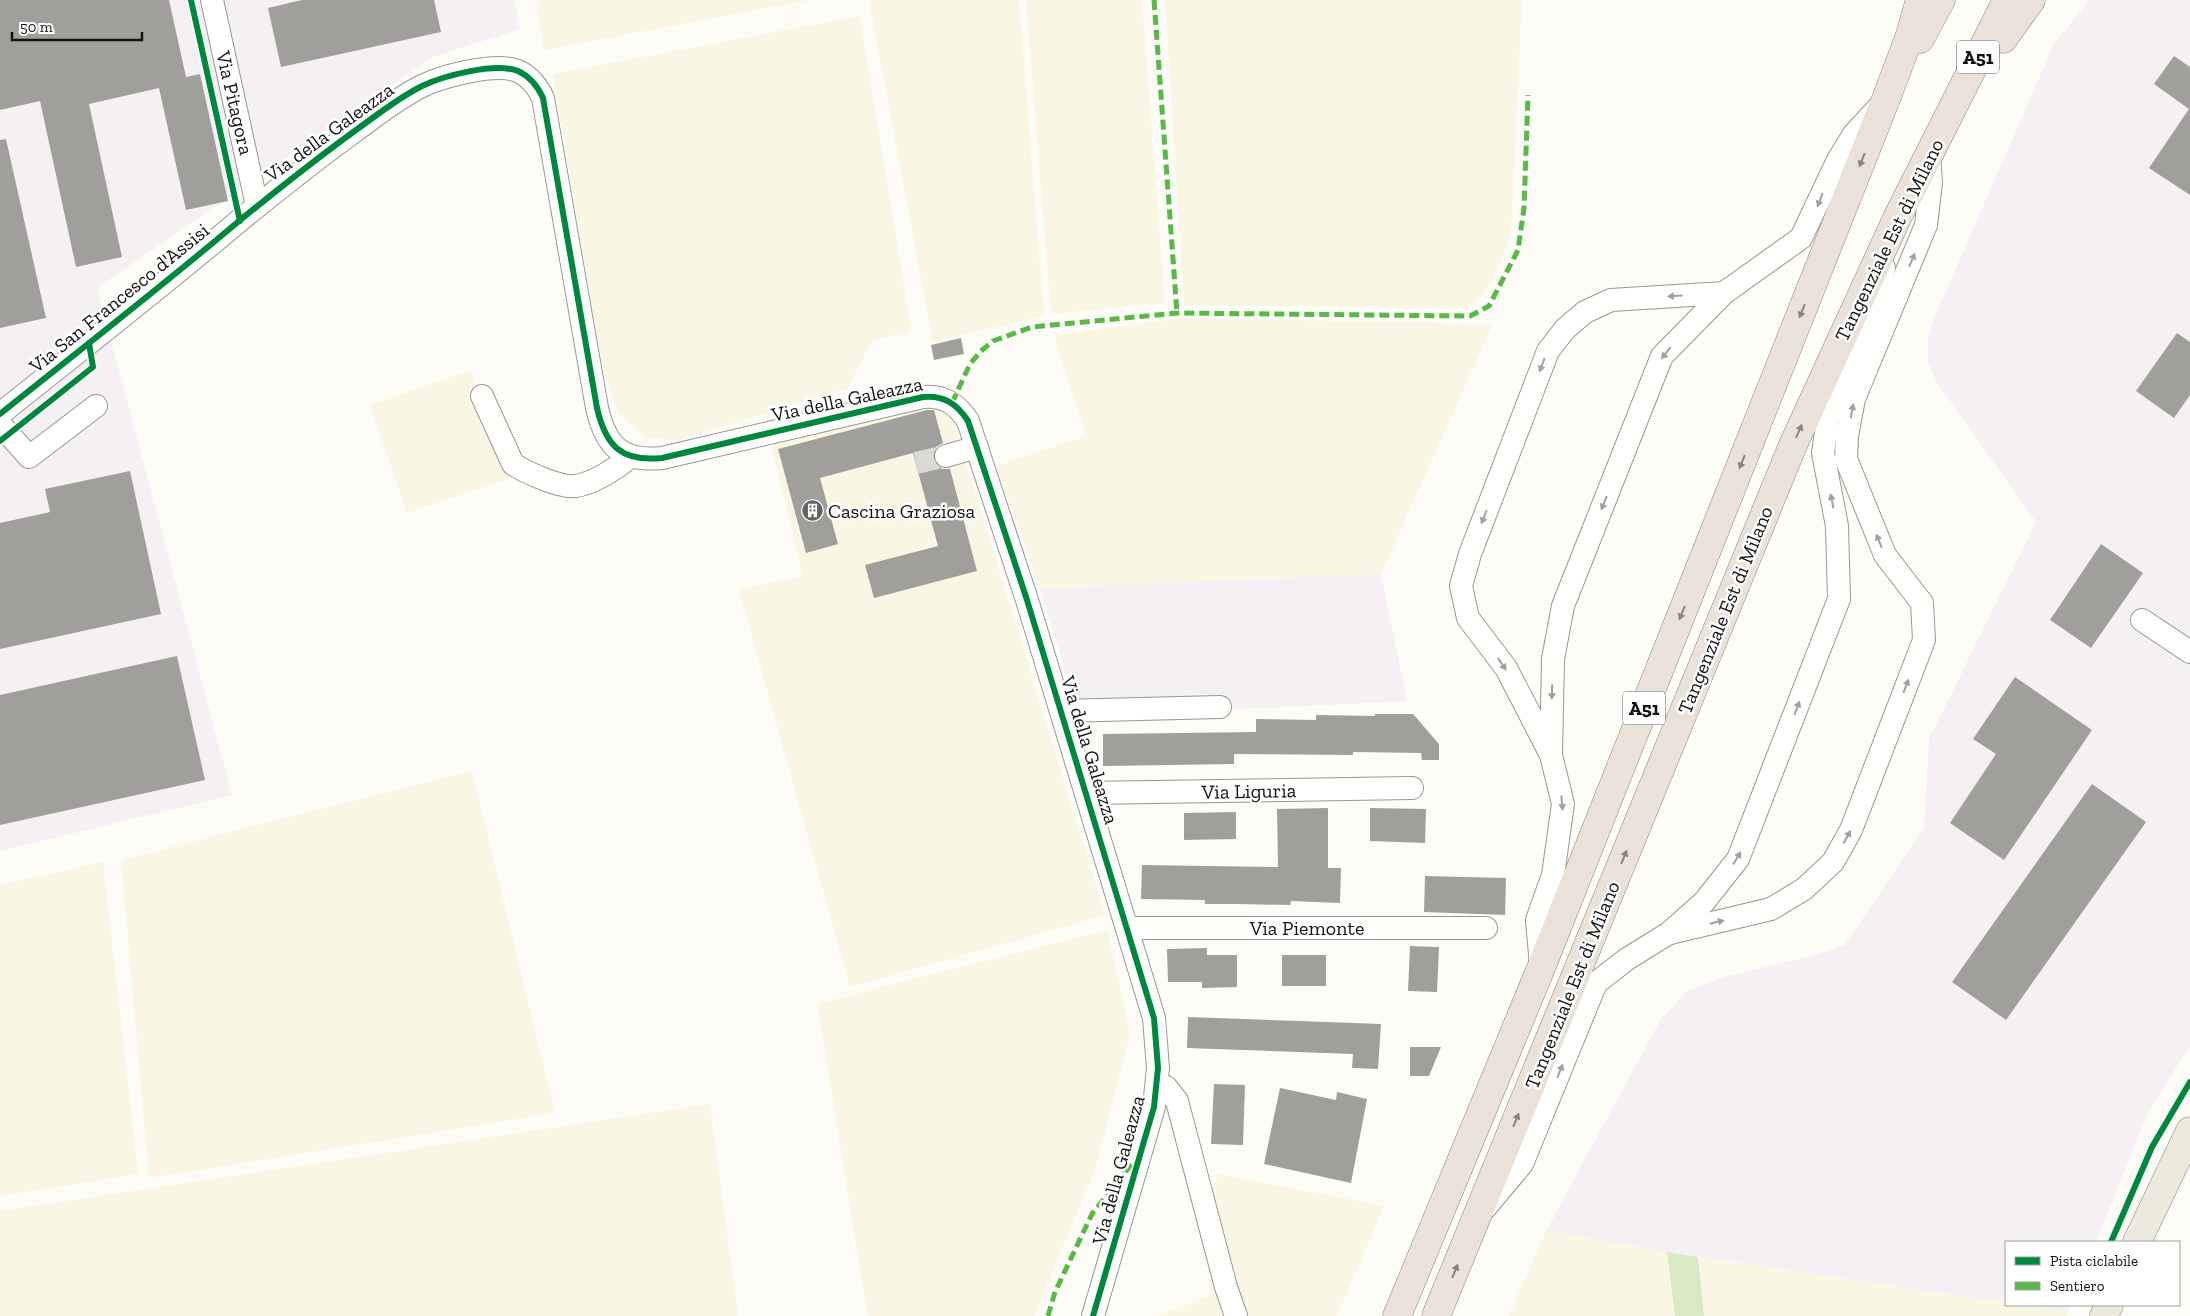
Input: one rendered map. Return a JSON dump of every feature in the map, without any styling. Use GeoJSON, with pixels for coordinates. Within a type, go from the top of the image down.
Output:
{"type":"FeatureCollection","features":[{"type":"Feature","properties":{"kind":"highway"},"geometry":{"type":"LineString","coordinates":[[1886,100],[1941,0]]}},
{"type":"Feature","properties":{"kind":"highway","name":"Tangenziale Est di Milano"},"geometry":{"type":"LineString","coordinates":[[1436,1316],[1793,445],[1898,216],[2007,0]]}},
{"type":"Feature","properties":{"kind":"highway"},"geometry":{"type":"LineString","coordinates":[[1950,114],[2030,0]]}},
{"type":"Feature","properties":{"kind":"highway","name":"Tangenziale Est di Milano"},"geometry":{"type":"LineString","coordinates":[[1398,1316],[1541,968],[1886,100],[1913,8]]}},
{"type":"Feature","properties":{"kind":"main road"},"geometry":{"type":"LineString","coordinates":[[2137,1241],[2190,1131]]}},
{"type":"Feature","properties":{"kind":"street","name":"Via Pitagora"},"geometry":{"type":"LineString","coordinates":[[212,0],[257,206]]}},
{"type":"Feature","properties":{"kind":"street","name":"Via della Galeazza"},"geometry":{"type":"LineString","coordinates":[[257,206],[335,146],[421,87],[476,71],[501,68],[512,70],[522,74],[535,85],[545,104],[599,417],[611,441],[630,457],[640,460],[662,458],[929,397],[947,400],[968,421],[1061,711],[1152,1011],[1158,1060],[1157,1086],[1147,1138],[1093,1316]]}},
{"type":"Feature","properties":{"kind":"street"},"geometry":{"type":"LineString","coordinates":[[1551,755],[1553,659],[1563,606],[1662,356],[1724,293],[1801,238],[1816,210],[1829,176],[1843,151],[1854,134],[1886,100]]}},
{"type":"Feature","properties":{"kind":"street"},"geometry":{"type":"LineString","coordinates":[[1669,933],[1771,909],[1804,889],[1833,862],[1851,830],[1924,640],[1922,603],[1885,555],[1846,459],[1847,436],[1854,399],[1926,226],[1931,188],[1929,154]]}},
{"type":"Feature","properties":{"kind":"street","name":"Via San Francesco d'Assisi"},"geometry":{"type":"LineString","coordinates":[[0,414],[257,206]]}},
{"type":"Feature","properties":{"kind":"street"},"geometry":{"type":"LineString","coordinates":[[1476,1218],[1522,1164],[1596,983],[1627,958],[1669,933],[1704,902],[1738,859],[1839,599],[1837,526],[1823,454],[1828,418],[1876,298],[1898,216]]}},
{"type":"Feature","properties":{"kind":"street"},"geometry":{"type":"LineString","coordinates":[[1541,968],[1537,920],[1553,874],[1563,804],[1551,755],[1506,668],[1468,618],[1461,586],[1470,554],[1548,351],[1565,330],[1585,312],[1611,300],[1724,293]]}},
{"type":"Feature","properties":{"kind":"street"},"geometry":{"type":"LineString","coordinates":[[482,396],[513,464],[522,470],[564,485],[576,486],[618,468],[630,457]]}},
{"type":"Feature","properties":{"kind":"street"},"geometry":{"type":"LineString","coordinates":[[0,424],[29,457],[96,406]]}},
{"type":"Feature","properties":{"kind":"street"},"geometry":{"type":"LineString","coordinates":[[946,456],[977,447]]}},
{"type":"Feature","properties":{"kind":"street"},"geometry":{"type":"LineString","coordinates":[[2142,620],[2190,652]]}},
{"type":"Feature","properties":{"kind":"street"},"geometry":{"type":"LineString","coordinates":[[1061,711],[1220,707]]}},
{"type":"Feature","properties":{"kind":"street","name":"Via Liguria"},"geometry":{"type":"LineString","coordinates":[[1086,793],[1412,788]]}},
{"type":"Feature","properties":{"kind":"street","name":"Via Piemonte"},"geometry":{"type":"LineString","coordinates":[[1127,928],[1486,928]]}},
{"type":"Feature","properties":{"kind":"street","name":"Via della Galeazza"},"geometry":{"type":"LineString","coordinates":[[1157,1086],[1166,1088],[1177,1100],[1226,1287],[1236,1316]]}},
{"type":"Feature","properties":{"kind":"shaded area"},"geometry":{"type":"Polygon","coordinates":[[[0,0],[514,0],[520,29],[433,57],[97,288],[232,795],[0,851],[0,0]]]}},
{"type":"Feature","properties":{"kind":"shaded area"},"geometry":{"type":"Polygon","coordinates":[[[536,0],[809,0],[544,50],[536,0]]]}},
{"type":"Feature","properties":{"kind":"shaded area"},"geometry":{"type":"Polygon","coordinates":[[[869,0],[1019,0],[1044,316],[933,342],[869,0]]]}},
{"type":"Feature","properties":{"kind":"shaded area"},"geometry":{"type":"Polygon","coordinates":[[[1026,0],[1142,0],[1165,303],[1051,314],[1026,0]]]}},
{"type":"Feature","properties":{"kind":"shaded area"},"geometry":{"type":"Polygon","coordinates":[[[1165,0],[1522,0],[1511,234],[1494,278],[1481,298],[1463,308],[1184,305],[1165,0]]]}},
{"type":"Feature","properties":{"kind":"shaded area"},"geometry":{"type":"Polygon","coordinates":[[[2090,0],[2190,0],[2190,1046],[2148,1112],[2096,1241],[2005,1241],[2005,1303],[1667,1252],[1546,1231],[1661,1019],[1687,991],[1727,976],[1844,946],[1924,828],[1929,739],[2036,522],[1936,381],[1928,360],[1928,337],[1933,321],[2054,44],[2090,0]]]}},
{"type":"Feature","properties":{"kind":"shaded area"},"geometry":{"type":"Polygon","coordinates":[[[860,16],[911,330],[872,341],[848,388],[675,441],[644,436],[618,413],[602,366],[553,74],[860,16]]]}},
{"type":"Feature","properties":{"kind":"shaded area"},"geometry":{"type":"Polygon","coordinates":[[[1182,318],[1493,324],[1381,574],[1040,588],[996,466],[1086,436],[1054,335],[1182,318]]]}},
{"type":"Feature","properties":{"kind":"shaded area"},"geometry":{"type":"Polygon","coordinates":[[[471,370],[508,479],[407,513],[370,405],[471,370]]]}},
{"type":"Feature","properties":{"kind":"shaded area"},"geometry":{"type":"Polygon","coordinates":[[[934,403],[952,416],[1105,915],[850,987],[739,590],[803,576],[771,445],[934,403]]]}},
{"type":"Feature","properties":{"kind":"shaded area"},"geometry":{"type":"Polygon","coordinates":[[[1381,574],[1407,701],[1079,717],[1040,588],[1381,574]]]}},
{"type":"Feature","properties":{"kind":"shaded area"},"geometry":{"type":"Polygon","coordinates":[[[472,771],[555,1113],[149,1178],[121,860],[472,771]]]}},
{"type":"Feature","properties":{"kind":"shaded area"},"geometry":{"type":"Polygon","coordinates":[[[103,862],[138,1174],[0,1196],[0,885],[103,862]]]}},
{"type":"Feature","properties":{"kind":"shaded area"},"geometry":{"type":"Polygon","coordinates":[[[1107,930],[1130,1034],[1095,1170],[1034,1316],[868,1316],[817,1004],[1107,930]]]}},
{"type":"Feature","properties":{"kind":"shaded area"},"geometry":{"type":"Polygon","coordinates":[[[710,1104],[738,1316],[0,1316],[0,1211],[710,1104]]]}},
{"type":"Feature","properties":{"kind":"shaded area"},"geometry":{"type":"Polygon","coordinates":[[[1217,1174],[1384,1206],[1337,1316],[1156,1316],[1210,1296],[1217,1174]]]}},
{"type":"Feature","properties":{"kind":"shaded area"},"geometry":{"type":"Polygon","coordinates":[[[1546,1231],[1667,1252],[1675,1316],[1509,1316],[1546,1231]]]}},
{"type":"Feature","properties":{"kind":"shaded area"},"geometry":{"type":"Polygon","coordinates":[[[1698,1257],[2005,1303],[2005,1306],[2027,1306],[2068,1312],[2066,1316],[1704,1316],[1698,1257]]]}},
{"type":"Feature","properties":{"kind":"shaded area"},"geometry":{"type":"Polygon","coordinates":[[[2027,1306],[2070,1306],[2068,1312],[2027,1306]]]}},
{"type":"Feature","properties":{"kind":"green space"},"geometry":{"type":"Polygon","coordinates":[[[1667,1252],[1698,1257],[1704,1316],[1675,1316],[1667,1252]]]}},
{"type":"Feature","properties":{"kind":"building"},"geometry":{"type":"Polygon","coordinates":[[[0,0],[169,0],[186,77],[200,74],[228,201],[186,210],[159,88],[89,104],[122,257],[76,267],[40,101],[0,110],[0,0]]]}},
{"type":"Feature","properties":{"kind":"building"},"geometry":{"type":"Polygon","coordinates":[[[302,0],[434,0],[441,32],[281,67],[268,8],[302,0]]]}},
{"type":"Feature","properties":{"kind":"building"},"geometry":{"type":"Polygon","coordinates":[[[2174,56],[2190,67],[2190,195],[2149,168],[2189,109],[2154,84],[2174,56]]]}},
{"type":"Feature","properties":{"kind":"building"},"geometry":{"type":"Polygon","coordinates":[[[6,139],[46,318],[0,328],[0,140],[6,139]]]}},
{"type":"Feature","properties":{"kind":"building"},"geometry":{"type":"Polygon","coordinates":[[[2177,333],[2190,342],[2190,395],[2174,418],[2136,391],[2177,333]]]}},
{"type":"Feature","properties":{"kind":"building"},"geometry":{"type":"Polygon","coordinates":[[[961,338],[964,354],[934,360],[931,345],[961,338]]]}},
{"type":"Feature","properties":{"kind":"building","name":"Cascina Graziosa"},"geometry":{"type":"Polygon","coordinates":[[[927,410],[934,410],[943,443],[936,447],[933,453],[934,460],[942,469],[950,469],[977,571],[874,598],[865,565],[938,546],[913,453],[820,478],[838,544],[806,553],[778,449],[927,410]]]}},
{"type":"Feature","properties":{"kind":"building"},"geometry":{"type":"Polygon","coordinates":[[[130,471],[161,614],[0,649],[0,523],[50,512],[45,489],[130,471]]]}},
{"type":"Feature","properties":{"kind":"building"},"geometry":{"type":"Polygon","coordinates":[[[2101,544],[2143,573],[2091,648],[2050,620],[2101,544]]]}},
{"type":"Feature","properties":{"kind":"building"},"geometry":{"type":"Polygon","coordinates":[[[177,656],[205,780],[0,825],[0,695],[177,656]]]}},
{"type":"Feature","properties":{"kind":"building"},"geometry":{"type":"Polygon","coordinates":[[[2015,677],[2092,730],[2004,860],[1950,823],[1996,754],[1973,739],[2015,677]]]}},
{"type":"Feature","properties":{"kind":"building"},"geometry":{"type":"Polygon","coordinates":[[[1375,714],[1413,714],[1439,744],[1439,760],[1422,760],[1421,753],[1353,752],[1353,755],[1234,754],[1234,764],[1103,766],[1103,734],[1256,732],[1256,719],[1316,720],[1316,715],[1375,716],[1375,714]]]}},
{"type":"Feature","properties":{"kind":"building"},"geometry":{"type":"Polygon","coordinates":[[[2092,784],[2146,822],[2006,1020],[1952,982],[2092,784]]]}},
{"type":"Feature","properties":{"kind":"building"},"geometry":{"type":"Polygon","coordinates":[[[1328,808],[1328,868],[1341,868],[1340,903],[1291,901],[1290,905],[1205,904],[1205,900],[1141,899],[1142,865],[1278,867],[1277,809],[1328,808]]]}},
{"type":"Feature","properties":{"kind":"building"},"geometry":{"type":"Polygon","coordinates":[[[1370,808],[1426,809],[1425,843],[1370,841],[1370,808]]]}},
{"type":"Feature","properties":{"kind":"building"},"geometry":{"type":"Polygon","coordinates":[[[1236,812],[1236,839],[1184,840],[1184,813],[1236,812]]]}},
{"type":"Feature","properties":{"kind":"building"},"geometry":{"type":"Polygon","coordinates":[[[1425,876],[1506,878],[1505,915],[1424,912],[1425,876]]]}},
{"type":"Feature","properties":{"kind":"building"},"geometry":{"type":"Polygon","coordinates":[[[1410,946],[1439,947],[1437,992],[1408,991],[1410,946]]]}},
{"type":"Feature","properties":{"kind":"building"},"geometry":{"type":"Polygon","coordinates":[[[1207,948],[1207,955],[1237,955],[1237,987],[1202,988],[1202,982],[1168,982],[1167,949],[1207,948]]]}},
{"type":"Feature","properties":{"kind":"building"},"geometry":{"type":"Polygon","coordinates":[[[1282,955],[1326,955],[1326,986],[1282,986],[1282,955]]]}},
{"type":"Feature","properties":{"kind":"building"},"geometry":{"type":"Polygon","coordinates":[[[1188,1017],[1381,1024],[1378,1069],[1352,1068],[1353,1054],[1187,1048],[1188,1017]]]}},
{"type":"Feature","properties":{"kind":"building"},"geometry":{"type":"Polygon","coordinates":[[[1410,1047],[1441,1047],[1429,1076],[1410,1076],[1410,1047]]]}},
{"type":"Feature","properties":{"kind":"building"},"geometry":{"type":"Polygon","coordinates":[[[1214,1084],[1245,1085],[1243,1145],[1211,1144],[1214,1084]]]}},
{"type":"Feature","properties":{"kind":"building"},"geometry":{"type":"Polygon","coordinates":[[[1280,1088],[1336,1100],[1337,1092],[1367,1099],[1351,1183],[1264,1164],[1280,1088]]]}},
{"type":"Feature","properties":{"kind":"tunnel"},"geometry":{"type":"LineString","coordinates":[[916,463],[946,456]]}},
{"type":"Feature","properties":{"kind":"marked path"},"geometry":{"type":"LineString","coordinates":[[1154,0],[1177,313]]}},
{"type":"Feature","properties":{"kind":"marked path"},"geometry":{"type":"LineString","coordinates":[[952,403],[970,364],[981,351],[993,341],[1032,327],[1177,313],[1470,316],[1489,306],[1518,250],[1524,208],[1528,95]]}},
{"type":"Feature","properties":{"kind":"marked path"},"geometry":{"type":"LineString","coordinates":[[1048,1316],[1055,1292],[1092,1214],[1135,1160]]}},
{"type":"Feature","properties":{"kind":"cycle path"},"geometry":{"type":"LineString","coordinates":[[191,0],[240,221]]}},
{"type":"Feature","properties":{"kind":"cycle path"},"geometry":{"type":"LineString","coordinates":[[0,414],[282,186],[388,107],[431,82],[469,71],[496,68],[522,73],[533,82],[543,98],[597,408],[605,433],[618,449],[636,457],[648,459],[662,458],[923,397],[944,399],[954,405],[968,421],[1027,600],[1154,1018],[1158,1068],[1154,1107],[1093,1316]]}},
{"type":"Feature","properties":{"kind":"cycle path"},"geometry":{"type":"LineString","coordinates":[[0,441],[93,367],[89,343]]}},
{"type":"Feature","properties":{"kind":"cycle path"},"geometry":{"type":"LineString","coordinates":[[2111,1241],[2152,1147],[2190,1082]]}},
{"type":"Feature","properties":{"kind":"place","name":"Cascina Graziosa"},"geometry":{"type":"Point","coordinates":[812,511]}}]}
